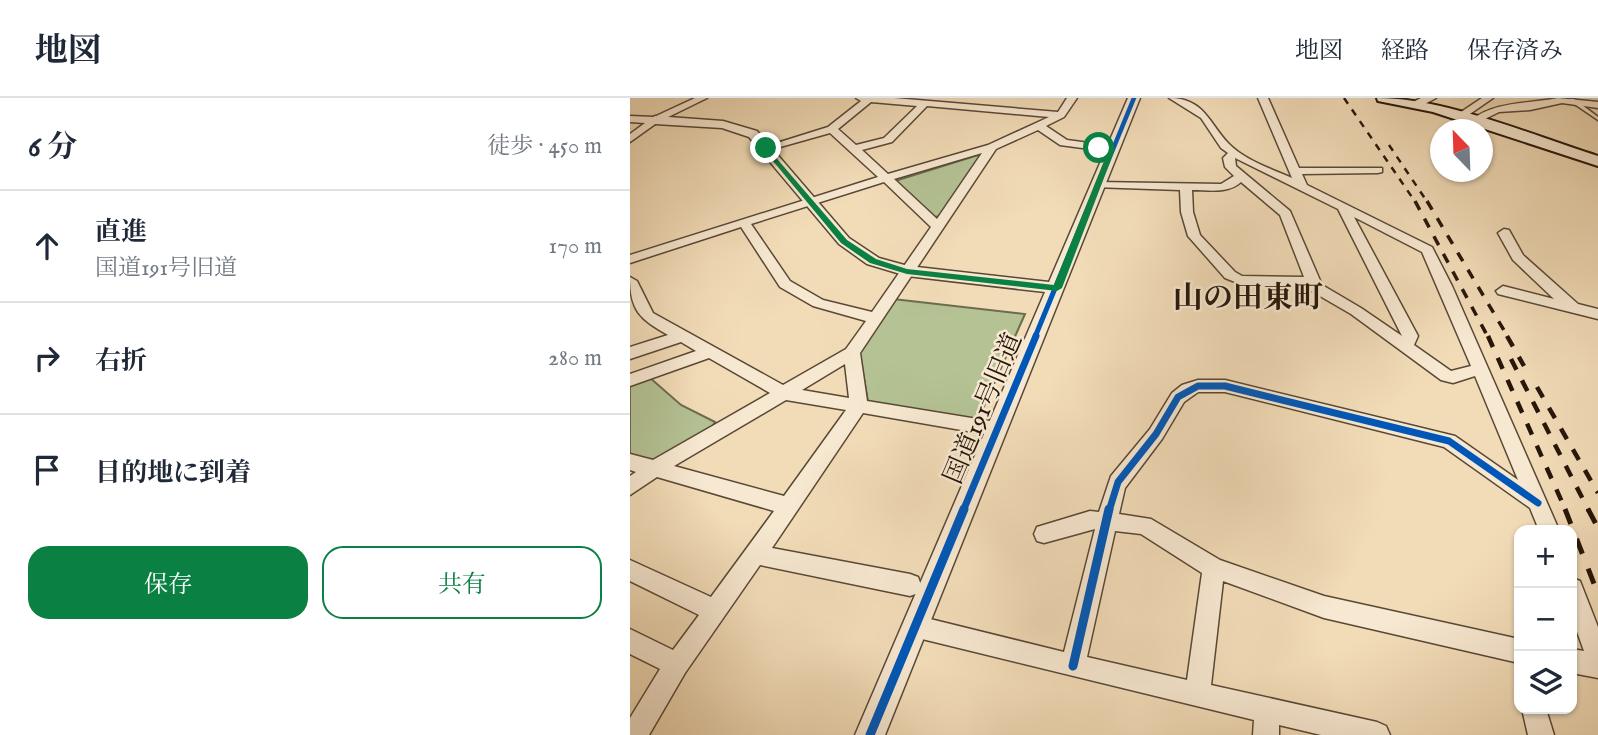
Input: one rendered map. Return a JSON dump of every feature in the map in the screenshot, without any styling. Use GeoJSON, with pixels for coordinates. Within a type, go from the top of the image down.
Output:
{"type":"FeatureCollection","features":[{"type":"Feature","properties":{"kind":"main road"},"geometry":{"type":"LineString","coordinates":[[1383,98],[1423,101],[1598,160]]}},
{"type":"Feature","properties":{"kind":"street"},"geometry":{"type":"LineString","coordinates":[[630,139],[655,120],[702,98]]}},
{"type":"Feature","properties":{"kind":"street"},"geometry":{"type":"LineString","coordinates":[[860,98],[1061,115]]}},
{"type":"Feature","properties":{"kind":"street"},"geometry":{"type":"LineString","coordinates":[[766,148],[832,129],[869,98]]}},
{"type":"Feature","properties":{"kind":"street"},"geometry":{"type":"LineString","coordinates":[[630,259],[811,200],[992,147],[1061,115],[1072,98]]}},
{"type":"Feature","properties":{"kind":"street","name":"国道191号旧道"},"geometry":{"type":"LineString","coordinates":[[870,735],[1134,98]]}},
{"type":"Feature","properties":{"kind":"street"},"geometry":{"type":"LineString","coordinates":[[1174,98],[1205,116],[1220,140],[1235,153],[1427,250],[1448,286],[1480,369],[1547,525]]}},
{"type":"Feature","properties":{"kind":"street"},"geometry":{"type":"LineString","coordinates":[[1263,98],[1303,188]]}},
{"type":"Feature","properties":{"kind":"street"},"geometry":{"type":"LineString","coordinates":[[1470,118],[1488,98]]}},
{"type":"Feature","properties":{"kind":"street"},"geometry":{"type":"LineString","coordinates":[[1470,118],[1497,109],[1530,107],[1573,99],[1598,105]]}},
{"type":"Feature","properties":{"kind":"street"},"geometry":{"type":"LineString","coordinates":[[855,149],[888,140],[925,104]]}},
{"type":"Feature","properties":{"kind":"street"},"geometry":{"type":"LineString","coordinates":[[630,119],[737,127],[752,134],[848,245],[873,261],[907,271],[1057,288]]}},
{"type":"Feature","properties":{"kind":"street"},"geometry":{"type":"LineString","coordinates":[[1039,126],[1066,144],[1112,149]]}},
{"type":"Feature","properties":{"kind":"street"},"geometry":{"type":"LineString","coordinates":[[832,129],[938,226]]}},
{"type":"Feature","properties":{"kind":"street"},"geometry":{"type":"LineString","coordinates":[[630,487],[654,469],[852,353],[992,147]]}},
{"type":"Feature","properties":{"kind":"street"},"geometry":{"type":"LineString","coordinates":[[1235,153],[1227,160],[1240,176],[1286,214],[1296,245],[1315,286]]}},
{"type":"Feature","properties":{"kind":"street"},"geometry":{"type":"LineString","coordinates":[[1295,171],[1378,170]]}},
{"type":"Feature","properties":{"kind":"street"},"geometry":{"type":"LineString","coordinates":[[1097,185],[1186,188],[1230,185],[1240,176]]}},
{"type":"Feature","properties":{"kind":"street"},"geometry":{"type":"LineString","coordinates":[[1186,188],[1187,212],[1194,236],[1230,275],[1240,279],[1304,281],[1362,315],[1447,376],[1453,377],[1480,369]]}},
{"type":"Feature","properties":{"kind":"street"},"geometry":{"type":"LineString","coordinates":[[1343,208],[1410,336],[1405,347]]}},
{"type":"Feature","properties":{"kind":"street"},"geometry":{"type":"LineString","coordinates":[[744,222],[775,271],[791,288],[818,303],[875,318]]}},
{"type":"Feature","properties":{"kind":"street"},"geometry":{"type":"LineString","coordinates":[[1504,233],[1518,257],[1574,309]]}},
{"type":"Feature","properties":{"kind":"street"},"geometry":{"type":"LineString","coordinates":[[630,281],[647,316],[783,393],[996,429]]}},
{"type":"Feature","properties":{"kind":"street"},"geometry":{"type":"LineString","coordinates":[[1503,291],[1574,309],[1596,310]]}},
{"type":"Feature","properties":{"kind":"street"},"geometry":{"type":"LineString","coordinates":[[630,321],[647,316]]}},
{"type":"Feature","properties":{"kind":"street"},"geometry":{"type":"LineString","coordinates":[[630,353],[682,336]]}},
{"type":"Feature","properties":{"kind":"street"},"geometry":{"type":"LineString","coordinates":[[630,380],[710,352]]}},
{"type":"Feature","properties":{"kind":"street"},"geometry":{"type":"LineString","coordinates":[[635,728],[859,406],[852,353]]}},
{"type":"Feature","properties":{"kind":"street"},"geometry":{"type":"LineString","coordinates":[[1073,666],[1114,490],[1121,474],[1157,433],[1176,400],[1183,393],[1203,384],[1225,386],[1449,441],[1502,481],[1538,503]]}},
{"type":"Feature","properties":{"kind":"street"},"geometry":{"type":"LineString","coordinates":[[630,461],[787,506]]}},
{"type":"Feature","properties":{"kind":"street"},"geometry":{"type":"LineString","coordinates":[[1044,534],[1090,520],[1144,525],[1214,568],[1347,614],[1514,651]]}},
{"type":"Feature","properties":{"kind":"street"},"geometry":{"type":"LineString","coordinates":[[754,554],[910,585]]}},
{"type":"Feature","properties":{"kind":"street"},"geometry":{"type":"LineString","coordinates":[[1198,693],[1205,617],[1214,568]]}},
{"type":"Feature","properties":{"kind":"street"},"geometry":{"type":"LineString","coordinates":[[630,570],[715,611]]}},
{"type":"Feature","properties":{"kind":"street"},"geometry":{"type":"LineString","coordinates":[[1577,602],[1598,657]]}},
{"type":"Feature","properties":{"kind":"street"},"geometry":{"type":"LineString","coordinates":[[914,626],[1073,666],[1377,735]]}},
{"type":"Feature","properties":{"kind":"street"},"geometry":{"type":"LineString","coordinates":[[630,641],[677,665]]}},
{"type":"Feature","properties":{"kind":"street"},"geometry":{"type":"LineString","coordinates":[[1577,662],[1598,666]]}},
{"type":"Feature","properties":{"kind":"street"},"geometry":{"type":"LineString","coordinates":[[1266,709],[1266,735]]}},
{"type":"Feature","properties":{"kind":"street"},"geometry":{"type":"LineString","coordinates":[[1535,714],[1541,735]]}},
{"type":"Feature","properties":{"kind":"lane"},"geometry":{"type":"LineString","coordinates":[[1573,99],[1598,119]]}},
{"type":"Feature","properties":{"kind":"green space"},"geometry":{"type":"Polygon","coordinates":[[[982,156],[941,216],[934,217],[895,181],[982,156]]]}},
{"type":"Feature","properties":{"kind":"green space"},"geometry":{"type":"Polygon","coordinates":[[[893,299],[1025,314],[978,420],[868,402],[859,349],[893,299]]]}},
{"type":"Feature","properties":{"kind":"green space"},"geometry":{"type":"Polygon","coordinates":[[[649,377],[681,405],[715,422],[712,427],[655,461],[630,454],[630,385],[649,377]]]}},
{"type":"Feature","properties":{"kind":"railway"},"geometry":{"type":"LineString","coordinates":[[1344,98],[1416,203]]}},
{"type":"Feature","properties":{"kind":"railway"},"geometry":{"type":"LineString","coordinates":[[1389,145],[1428,203]]}},
{"type":"Feature","properties":{"kind":"railway"},"geometry":{"type":"LineString","coordinates":[[1415,201],[1488,337]]}},
{"type":"Feature","properties":{"kind":"railway"},"geometry":{"type":"LineString","coordinates":[[1427,201],[1508,337]]}},
{"type":"Feature","properties":{"kind":"railway"},"geometry":{"type":"LineString","coordinates":[[1488,336],[1566,511]]}},
{"type":"Feature","properties":{"kind":"railway"},"geometry":{"type":"LineString","coordinates":[[1507,336],[1524,366]]}},
{"type":"Feature","properties":{"kind":"railway"},"geometry":{"type":"LineString","coordinates":[[1511,359],[1589,511]]}},
{"type":"Feature","properties":{"kind":"railway"},"geometry":{"type":"LineString","coordinates":[[1537,387],[1598,493]]}},
{"type":"Feature","properties":{"kind":"railway"},"geometry":{"type":"LineString","coordinates":[[1565,509],[1598,594]]}},
{"type":"Feature","properties":{"kind":"railway"},"geometry":{"type":"LineString","coordinates":[[1588,509],[1598,528]]}},
{"type":"Feature","properties":{"kind":"cycle path"},"geometry":{"type":"LineString","coordinates":[[870,735],[1134,98]]}},
{"type":"Feature","properties":{"kind":"cycle path"},"geometry":{"type":"LineString","coordinates":[[1073,666],[1114,490],[1128,467],[1156,434],[1175,402],[1183,393],[1193,388],[1203,385],[1225,386],[1449,441],[1538,503]]}},
{"type":"Feature","properties":{"kind":"district","name":"山の田東町"},"geometry":{"type":"Point","coordinates":[1248,297]}},
{"type":"Feature","properties":{"kind":"route"},"geometry":{"type":"LineString","coordinates":[[766,148],[844,242],[873,261],[907,271],[1057,288],[1112,149],[1099,148]]}}]}
